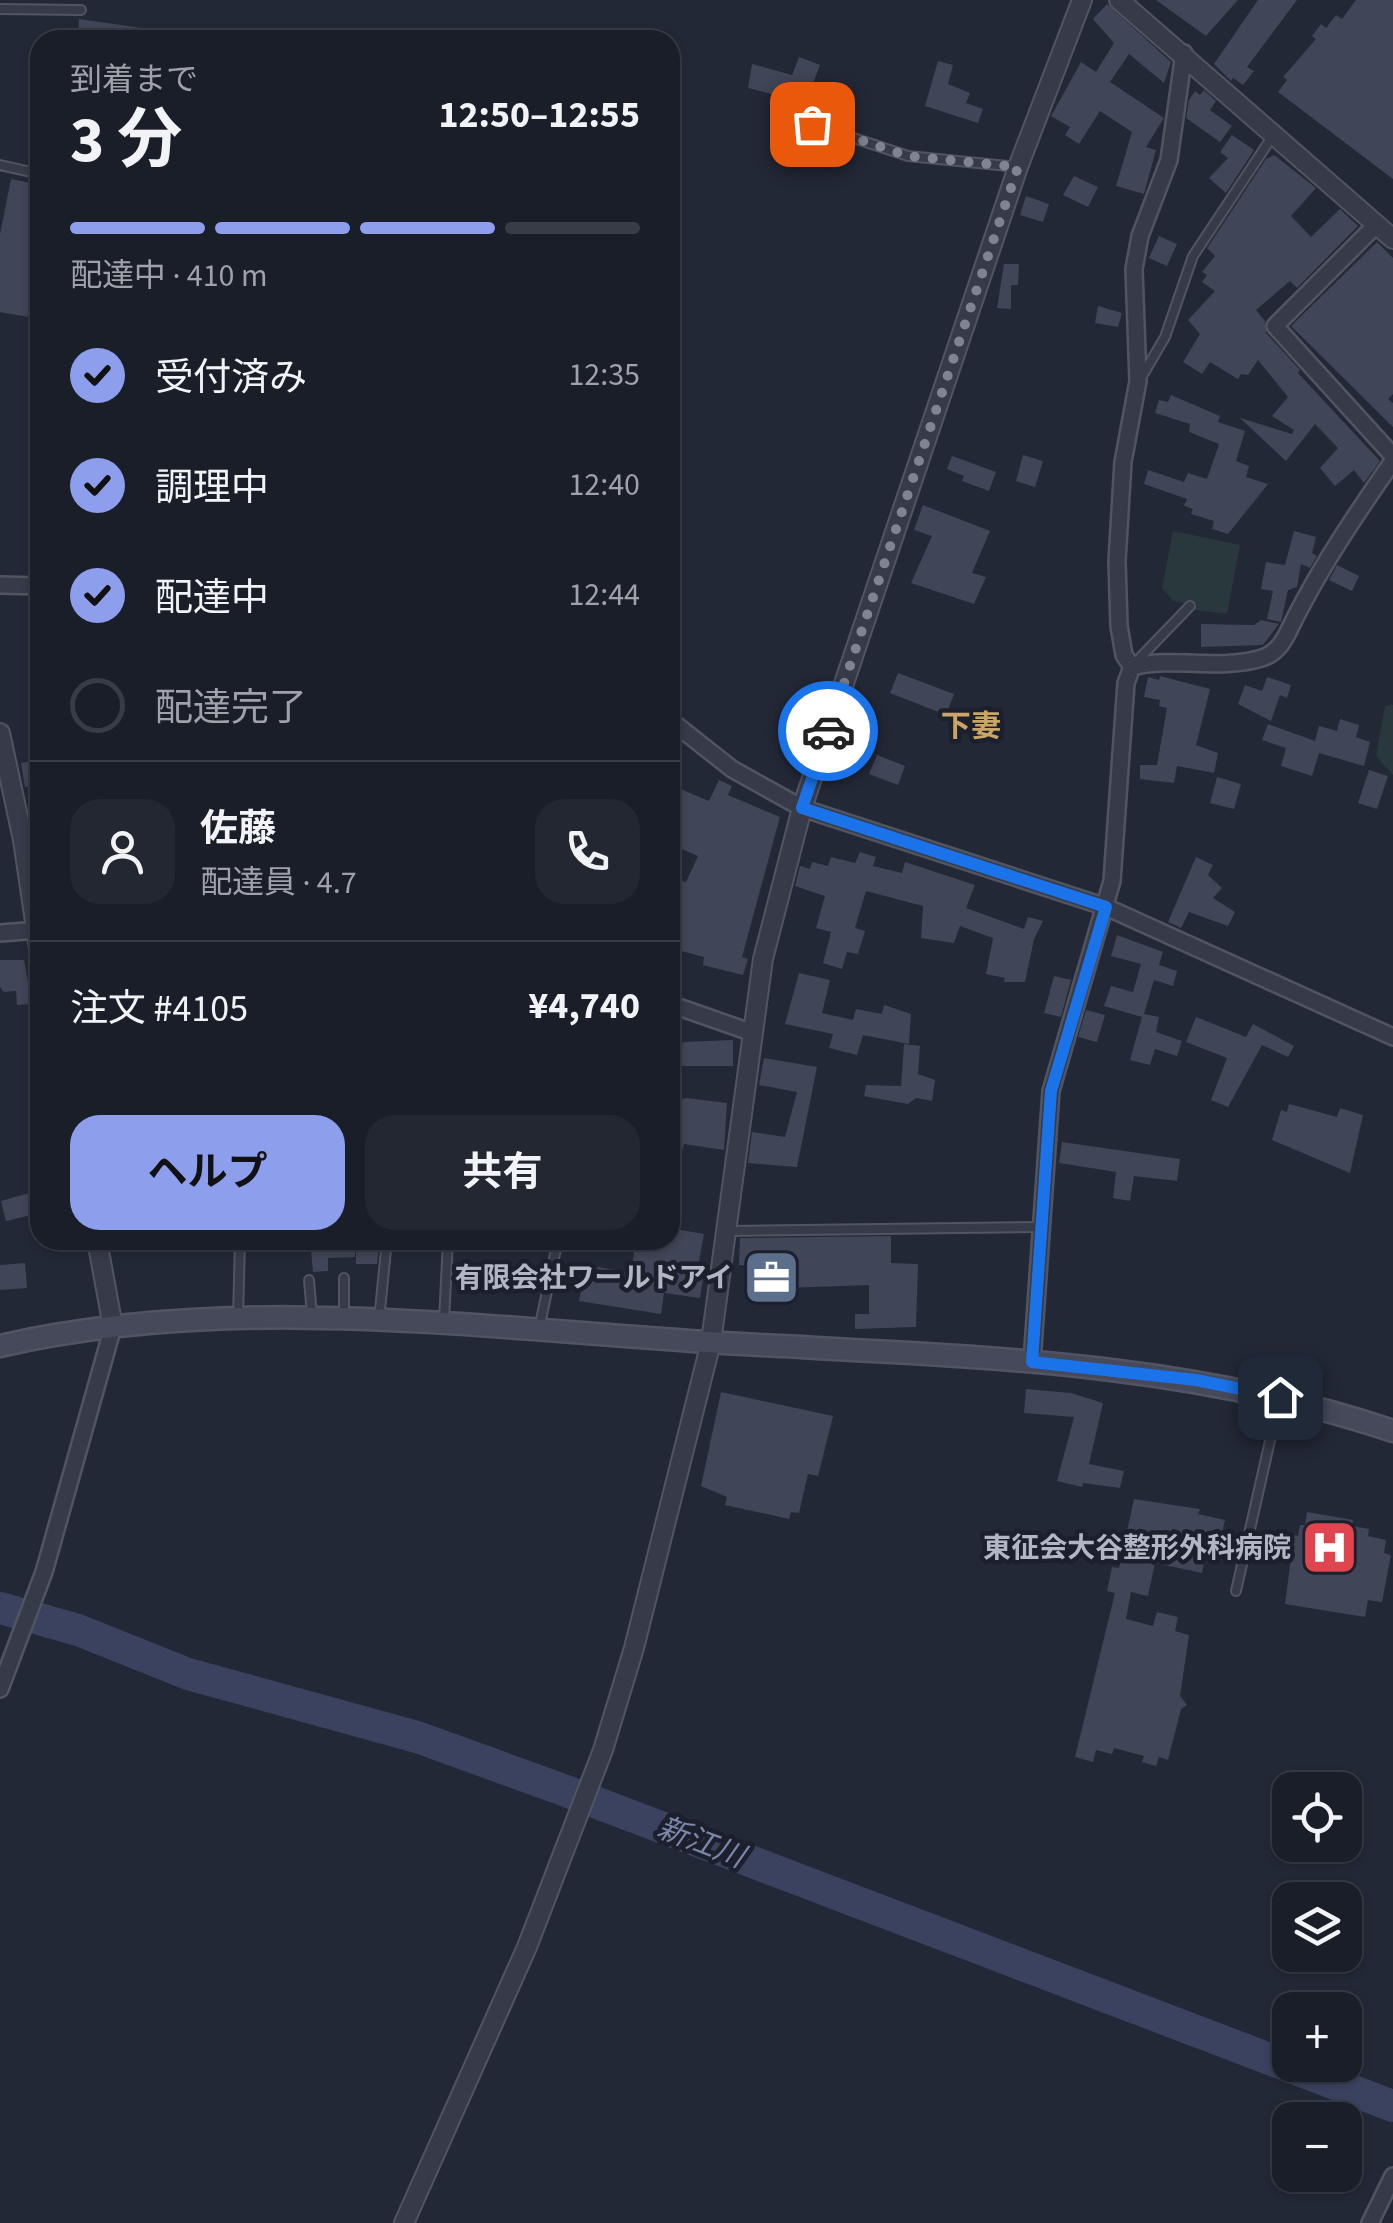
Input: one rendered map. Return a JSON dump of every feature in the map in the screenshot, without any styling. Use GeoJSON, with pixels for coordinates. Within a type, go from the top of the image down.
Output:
{"type":"FeatureCollection","features":[{"type":"Feature","properties":{"kind":"main road"},"geometry":{"type":"LineString","coordinates":[[0,1346],[113,1328],[238,1318],[379,1321],[1032,1362],[1196,1380],[1280,1397],[1393,1431]]}},
{"type":"Feature","properties":{"kind":"street"},"geometry":{"type":"LineString","coordinates":[[404,2223],[528,1947],[603,1750],[634,1648],[711,1342],[772,916],[802,808],[1018,167],[1082,0]]}},
{"type":"Feature","properties":{"kind":"street"},"geometry":{"type":"LineString","coordinates":[[1120,0],[1393,239]]}},
{"type":"Feature","properties":{"kind":"street"},"geometry":{"type":"LineString","coordinates":[[1132,666],[1124,655],[1117,561],[1123,462],[1138,381],[1134,269],[1140,236],[1168,160],[1184,53]]}},
{"type":"Feature","properties":{"kind":"street"},"geometry":{"type":"LineString","coordinates":[[1132,666],[1151,662],[1224,665],[1259,659],[1279,649],[1338,538],[1393,458],[1275,326],[1377,224]]}},
{"type":"Feature","properties":{"kind":"street"},"geometry":{"type":"LineString","coordinates":[[0,585],[30,586]]}},
{"type":"Feature","properties":{"kind":"street"},"geometry":{"type":"LineString","coordinates":[[1032,1362],[1038,1228],[1051,1091],[1106,907],[1126,683],[1132,666]]}},
{"type":"Feature","properties":{"kind":"street"},"geometry":{"type":"LineString","coordinates":[[680,728],[732,769],[802,808],[1106,907],[1393,1037]]}},
{"type":"Feature","properties":{"kind":"street"},"geometry":{"type":"LineString","coordinates":[[0,733],[30,885]]}},
{"type":"Feature","properties":{"kind":"street"},"geometry":{"type":"LineString","coordinates":[[0,933],[30,931]]}},
{"type":"Feature","properties":{"kind":"street"},"geometry":{"type":"LineString","coordinates":[[680,1007],[753,1033]]}},
{"type":"Feature","properties":{"kind":"street"},"geometry":{"type":"LineString","coordinates":[[0,1689],[44,1572],[113,1328],[99,1250]]}},
{"type":"Feature","properties":{"kind":"street"},"geometry":{"type":"LineString","coordinates":[[1370,2223],[1393,2176]]}},
{"type":"Feature","properties":{"kind":"lane"},"geometry":{"type":"LineString","coordinates":[[0,9],[81,10]]}},
{"type":"Feature","properties":{"kind":"lane"},"geometry":{"type":"LineString","coordinates":[[781,114],[908,156],[1018,167]]}},
{"type":"Feature","properties":{"kind":"lane"},"geometry":{"type":"LineString","coordinates":[[1138,381],[1165,337],[1193,256],[1274,134]]}},
{"type":"Feature","properties":{"kind":"lane"},"geometry":{"type":"LineString","coordinates":[[0,165],[30,172]]}},
{"type":"Feature","properties":{"kind":"lane"},"geometry":{"type":"LineString","coordinates":[[1132,666],[1190,606]]}},
{"type":"Feature","properties":{"kind":"lane"},"geometry":{"type":"LineString","coordinates":[[724,1231],[1038,1228]]}},
{"type":"Feature","properties":{"kind":"lane"},"geometry":{"type":"LineString","coordinates":[[238,1318],[240,1250]]}},
{"type":"Feature","properties":{"kind":"lane"},"geometry":{"type":"LineString","coordinates":[[379,1321],[386,1250]]}},
{"type":"Feature","properties":{"kind":"lane"},"geometry":{"type":"LineString","coordinates":[[444,1325],[448,1250]]}},
{"type":"Feature","properties":{"kind":"lane"},"geometry":{"type":"LineString","coordinates":[[539,1331],[556,1250]]}},
{"type":"Feature","properties":{"kind":"lane"},"geometry":{"type":"LineString","coordinates":[[344,1278],[344,1319]]}},
{"type":"Feature","properties":{"kind":"lane"},"geometry":{"type":"LineString","coordinates":[[309,1280],[312,1317]]}},
{"type":"Feature","properties":{"kind":"lane"},"geometry":{"type":"LineString","coordinates":[[1236,1590],[1280,1397]]}},
{"type":"Feature","properties":{"kind":"shaded area"},"geometry":{"type":"Polygon","coordinates":[[[1173,531],[1240,545],[1227,614],[1195,610],[1195,605],[1173,601],[1162,588],[1173,531]]]}},
{"type":"Feature","properties":{"kind":"shaded area"},"geometry":{"type":"Polygon","coordinates":[[[1393,705],[1393,775],[1376,756],[1385,706],[1393,705]]]}},
{"type":"Feature","properties":{"kind":"building"},"geometry":{"type":"Polygon","coordinates":[[[1156,0],[1238,0],[1206,36],[1156,0]]]}},
{"type":"Feature","properties":{"kind":"building"},"geometry":{"type":"Polygon","coordinates":[[[1258,0],[1297,0],[1247,67],[1254,71],[1243,85],[1233,78],[1231,81],[1214,64],[1258,0]]]}},
{"type":"Feature","properties":{"kind":"building"},"geometry":{"type":"Polygon","coordinates":[[[1356,0],[1393,0],[1393,179],[1278,92],[1287,80],[1283,77],[1316,39],[1312,36],[1321,24],[1326,28],[1336,15],[1342,19],[1356,0]]]}},
{"type":"Feature","properties":{"kind":"building"},"geometry":{"type":"Polygon","coordinates":[[[1107,4],[1171,62],[1164,83],[1129,54],[1110,82],[1164,118],[1146,147],[1156,150],[1144,194],[1116,186],[1132,132],[1100,111],[1079,144],[1065,135],[1070,127],[1051,116],[1081,62],[1096,72],[1114,43],[1093,19],[1107,4]]]}},
{"type":"Feature","properties":{"kind":"building"},"geometry":{"type":"Polygon","coordinates":[[[79,19],[156,30],[78,30],[79,19]]]}},
{"type":"Feature","properties":{"kind":"building"},"geometry":{"type":"Polygon","coordinates":[[[799,57],[820,65],[810,91],[816,94],[808,115],[788,107],[791,99],[748,88],[752,64],[792,75],[799,57]]]}},
{"type":"Feature","properties":{"kind":"building"},"geometry":{"type":"Polygon","coordinates":[[[938,61],[953,65],[948,84],[970,93],[966,103],[983,109],[978,123],[925,106],[938,61]]]}},
{"type":"Feature","properties":{"kind":"building"},"geometry":{"type":"Polygon","coordinates":[[[1204,90],[1216,101],[1210,110],[1232,126],[1220,142],[1186,118],[1189,100],[1195,91],[1200,95],[1204,90]]]}},
{"type":"Feature","properties":{"kind":"building"},"geometry":{"type":"Polygon","coordinates":[[[1232,135],[1254,150],[1226,193],[1209,178],[1228,158],[1220,152],[1232,135]]]}},
{"type":"Feature","properties":{"kind":"building"},"geometry":{"type":"Polygon","coordinates":[[[1274,155],[1316,188],[1291,216],[1311,237],[1340,209],[1358,226],[1297,288],[1290,281],[1256,310],[1265,321],[1266,333],[1300,370],[1298,373],[1380,461],[1364,483],[1354,470],[1335,486],[1320,468],[1338,448],[1315,424],[1286,461],[1240,418],[1292,434],[1294,430],[1272,416],[1288,397],[1258,360],[1248,375],[1241,374],[1238,379],[1210,362],[1202,374],[1183,362],[1200,334],[1188,320],[1215,291],[1202,282],[1207,275],[1202,272],[1215,256],[1207,248],[1266,159],[1274,155]]]}},
{"type":"Feature","properties":{"kind":"building"},"geometry":{"type":"Polygon","coordinates":[[[1074,176],[1098,187],[1088,207],[1063,195],[1074,176]]]}},
{"type":"Feature","properties":{"kind":"building"},"geometry":{"type":"Polygon","coordinates":[[[11,179],[30,183],[30,317],[0,312],[0,234],[11,179]]]}},
{"type":"Feature","properties":{"kind":"building"},"geometry":{"type":"Polygon","coordinates":[[[1026,196],[1049,204],[1043,222],[1020,215],[1026,196]]]}},
{"type":"Feature","properties":{"kind":"building"},"geometry":{"type":"Polygon","coordinates":[[[1159,236],[1177,244],[1167,266],[1149,258],[1159,236]]]}},
{"type":"Feature","properties":{"kind":"building"},"geometry":{"type":"Polygon","coordinates":[[[1377,242],[1393,258],[1393,394],[1388,399],[1393,403],[1393,427],[1291,326],[1377,242]]]}},
{"type":"Feature","properties":{"kind":"building"},"geometry":{"type":"Polygon","coordinates":[[[1004,264],[1019,264],[1018,285],[1011,285],[1011,309],[997,308],[1004,264]]]}},
{"type":"Feature","properties":{"kind":"building"},"geometry":{"type":"Polygon","coordinates":[[[1098,306],[1122,313],[1118,327],[1095,323],[1098,306]]]}},
{"type":"Feature","properties":{"kind":"building"},"geometry":{"type":"Polygon","coordinates":[[[1171,395],[1220,416],[1218,422],[1245,431],[1236,461],[1249,466],[1246,477],[1268,484],[1228,534],[1212,529],[1214,521],[1191,514],[1193,509],[1184,506],[1187,499],[1144,484],[1148,470],[1184,482],[1188,473],[1207,479],[1219,444],[1189,432],[1190,424],[1155,413],[1159,400],[1168,402],[1171,395]]]}},
{"type":"Feature","properties":{"kind":"building"},"geometry":{"type":"Polygon","coordinates":[[[1023,455],[1043,461],[1035,487],[1016,481],[1023,455]]]}},
{"type":"Feature","properties":{"kind":"building"},"geometry":{"type":"Polygon","coordinates":[[[952,456],[996,472],[989,491],[962,481],[964,476],[947,469],[952,456]]]}},
{"type":"Feature","properties":{"kind":"building"},"geometry":{"type":"Polygon","coordinates":[[[923,505],[990,531],[972,573],[986,577],[974,604],[911,583],[932,536],[914,530],[923,505]]]}},
{"type":"Feature","properties":{"kind":"building"},"geometry":{"type":"Polygon","coordinates":[[[1294,531],[1316,537],[1312,553],[1317,556],[1310,568],[1301,564],[1297,587],[1288,590],[1281,622],[1267,619],[1273,591],[1261,589],[1266,562],[1285,565],[1294,531]]]}},
{"type":"Feature","properties":{"kind":"building"},"geometry":{"type":"Polygon","coordinates":[[[1337,565],[1359,576],[1352,591],[1329,580],[1337,565]]]}},
{"type":"Feature","properties":{"kind":"building"},"geometry":{"type":"Polygon","coordinates":[[[1261,620],[1279,624],[1263,645],[1201,647],[1201,624],[1254,625],[1261,620]]]}},
{"type":"Feature","properties":{"kind":"building"},"geometry":{"type":"Polygon","coordinates":[[[898,673],[954,694],[946,715],[890,693],[898,673]]]}},
{"type":"Feature","properties":{"kind":"building"},"geometry":{"type":"Polygon","coordinates":[[[1160,676],[1210,689],[1196,745],[1218,753],[1214,773],[1177,766],[1174,783],[1140,779],[1140,765],[1157,765],[1167,708],[1159,706],[1160,700],[1144,697],[1148,677],[1159,680],[1160,676]]]}},
{"type":"Feature","properties":{"kind":"building"},"geometry":{"type":"Polygon","coordinates":[[[1267,677],[1291,685],[1287,698],[1280,695],[1271,721],[1238,704],[1245,685],[1262,691],[1267,677]]]}},
{"type":"Feature","properties":{"kind":"building"},"geometry":{"type":"Polygon","coordinates":[[[1340,719],[1359,725],[1356,737],[1370,742],[1364,766],[1319,753],[1312,776],[1281,766],[1286,748],[1262,740],[1268,724],[1315,741],[1319,726],[1337,731],[1340,719]]]}},
{"type":"Feature","properties":{"kind":"building"},"geometry":{"type":"Polygon","coordinates":[[[877,755],[905,766],[898,785],[869,774],[877,755]]]}},
{"type":"Feature","properties":{"kind":"building"},"geometry":{"type":"Polygon","coordinates":[[[30,762],[30,786],[25,787],[21,763],[30,762]]]}},
{"type":"Feature","properties":{"kind":"building"},"geometry":{"type":"Polygon","coordinates":[[[1369,770],[1388,776],[1377,809],[1358,803],[1369,770]]]}},
{"type":"Feature","properties":{"kind":"building"},"geometry":{"type":"Polygon","coordinates":[[[1217,777],[1241,784],[1234,809],[1210,803],[1217,777]]]}},
{"type":"Feature","properties":{"kind":"building"},"geometry":{"type":"Polygon","coordinates":[[[719,780],[732,786],[728,795],[780,817],[742,957],[748,959],[743,975],[703,965],[704,957],[680,951],[680,880],[686,882],[698,856],[680,848],[680,789],[709,801],[719,780]]]}},
{"type":"Feature","properties":{"kind":"building"},"geometry":{"type":"Polygon","coordinates":[[[860,852],[876,857],[873,866],[902,873],[905,862],[975,885],[966,908],[1024,929],[1028,917],[1043,921],[1034,939],[1025,982],[1004,982],[1005,978],[986,974],[993,938],[960,926],[954,943],[921,938],[923,906],[866,891],[855,928],[865,931],[858,954],[847,952],[842,969],[823,963],[831,932],[816,928],[825,896],[795,886],[800,866],[810,869],[812,862],[828,866],[831,857],[855,863],[860,852]]]}},
{"type":"Feature","properties":{"kind":"building"},"geometry":{"type":"Polygon","coordinates":[[[1196,857],[1213,865],[1208,875],[1222,888],[1213,898],[1235,912],[1228,926],[1189,912],[1181,928],[1168,922],[1196,857]]]}},
{"type":"Feature","properties":{"kind":"building"},"geometry":{"type":"Polygon","coordinates":[[[1117,935],[1163,952],[1159,965],[1177,971],[1173,986],[1154,980],[1144,1014],[1159,1017],[1156,1032],[1182,1041],[1177,1056],[1155,1049],[1150,1065],[1130,1060],[1142,1017],[1104,1006],[1111,986],[1133,992],[1141,964],[1111,956],[1117,935]]]}},
{"type":"Feature","properties":{"kind":"building"},"geometry":{"type":"Polygon","coordinates":[[[0,960],[24,960],[30,1004],[17,1005],[16,991],[4,992],[0,987],[0,960]]]}},
{"type":"Feature","properties":{"kind":"building"},"geometry":{"type":"Polygon","coordinates":[[[799,973],[830,980],[822,1013],[853,1020],[856,1009],[882,1014],[884,1005],[911,1014],[909,1044],[863,1035],[857,1055],[829,1048],[833,1034],[785,1024],[799,973]]]}},
{"type":"Feature","properties":{"kind":"building"},"geometry":{"type":"Polygon","coordinates":[[[1054,976],[1071,980],[1061,1017],[1044,1013],[1054,976]]]}},
{"type":"Feature","properties":{"kind":"building"},"geometry":{"type":"Polygon","coordinates":[[[1086,1010],[1105,1015],[1097,1042],[1078,1037],[1086,1010]]]}},
{"type":"Feature","properties":{"kind":"building"},"geometry":{"type":"Polygon","coordinates":[[[1196,1017],[1246,1037],[1253,1024],[1294,1046],[1288,1057],[1262,1045],[1228,1107],[1211,1100],[1227,1058],[1186,1042],[1196,1017]]]}},
{"type":"Feature","properties":{"kind":"building"},"geometry":{"type":"Polygon","coordinates":[[[733,1040],[733,1066],[680,1066],[683,1042],[733,1040]]]}},
{"type":"Feature","properties":{"kind":"building"},"geometry":{"type":"Polygon","coordinates":[[[904,1044],[920,1046],[918,1074],[935,1080],[932,1101],[916,1098],[908,1104],[864,1096],[866,1085],[901,1086],[904,1044]]]}},
{"type":"Feature","properties":{"kind":"building"},"geometry":{"type":"Polygon","coordinates":[[[764,1058],[817,1067],[797,1167],[748,1163],[752,1132],[785,1137],[797,1092],[759,1085],[764,1058]]]}},
{"type":"Feature","properties":{"kind":"building"},"geometry":{"type":"Polygon","coordinates":[[[680,1099],[727,1103],[724,1150],[684,1144],[680,1162],[680,1099]]]}},
{"type":"Feature","properties":{"kind":"building"},"geometry":{"type":"Polygon","coordinates":[[[1289,1104],[1337,1117],[1340,1108],[1363,1115],[1350,1173],[1272,1140],[1281,1110],[1287,1112],[1289,1104]]]}},
{"type":"Feature","properties":{"kind":"building"},"geometry":{"type":"Polygon","coordinates":[[[1062,1142],[1180,1159],[1177,1181],[1134,1176],[1130,1201],[1113,1198],[1116,1172],[1059,1163],[1062,1142]]]}},
{"type":"Feature","properties":{"kind":"building"},"geometry":{"type":"Polygon","coordinates":[[[30,1193],[30,1215],[6,1221],[1,1201],[30,1193]]]}},
{"type":"Feature","properties":{"kind":"building"},"geometry":{"type":"Polygon","coordinates":[[[680,1230],[704,1234],[696,1278],[703,1278],[700,1298],[664,1293],[661,1314],[579,1301],[584,1274],[594,1276],[598,1267],[631,1273],[634,1250],[680,1250],[680,1230]]]}},
{"type":"Feature","properties":{"kind":"building"},"geometry":{"type":"Polygon","coordinates":[[[891,1236],[891,1263],[918,1264],[916,1327],[855,1329],[855,1314],[869,1314],[869,1285],[786,1288],[786,1279],[776,1279],[776,1267],[739,1265],[740,1238],[891,1236]]]}},
{"type":"Feature","properties":{"kind":"building"},"geometry":{"type":"Polygon","coordinates":[[[311,1250],[355,1250],[355,1257],[328,1258],[328,1271],[313,1272],[311,1250]]]}},
{"type":"Feature","properties":{"kind":"building"},"geometry":{"type":"Polygon","coordinates":[[[356,1250],[378,1250],[377,1264],[356,1264],[356,1250]]]}},
{"type":"Feature","properties":{"kind":"building"},"geometry":{"type":"Polygon","coordinates":[[[25,1263],[27,1288],[0,1290],[0,1265],[25,1263]]]}},
{"type":"Feature","properties":{"kind":"building"},"geometry":{"type":"Polygon","coordinates":[[[1026,1389],[1071,1393],[1103,1403],[1089,1464],[1124,1471],[1120,1488],[1083,1483],[1082,1487],[1057,1481],[1074,1417],[1024,1413],[1026,1389]]]}},
{"type":"Feature","properties":{"kind":"building"},"geometry":{"type":"Polygon","coordinates":[[[721,1392],[833,1416],[818,1476],[808,1474],[799,1513],[791,1512],[789,1519],[725,1505],[727,1497],[701,1486],[721,1392]]]}},
{"type":"Feature","properties":{"kind":"building"},"geometry":{"type":"Polygon","coordinates":[[[1134,1499],[1200,1509],[1198,1514],[1225,1520],[1217,1555],[1206,1552],[1202,1573],[1155,1563],[1148,1596],[1131,1592],[1126,1619],[1153,1626],[1157,1612],[1178,1617],[1175,1631],[1189,1635],[1180,1696],[1187,1705],[1181,1709],[1168,1760],[1159,1757],[1156,1766],[1142,1762],[1144,1756],[1114,1748],[1112,1754],[1096,1750],[1093,1762],[1075,1757],[1115,1593],[1107,1591],[1112,1567],[1119,1568],[1134,1499]]]}},
{"type":"Feature","properties":{"kind":"building"},"geometry":{"type":"Polygon","coordinates":[[[1307,1512],[1353,1520],[1352,1526],[1369,1529],[1368,1536],[1386,1540],[1384,1553],[1391,1555],[1382,1602],[1368,1600],[1365,1617],[1285,1604],[1294,1535],[1298,1536],[1300,1525],[1305,1525],[1307,1512]]]}},
{"type":"Feature","properties":{"kind":"waterway","name":"新江川"},"geometry":{"type":"LineString","coordinates":[[0,1608],[78,1630],[188,1674],[417,1737],[1393,2106]]}},
{"type":"Feature","properties":{"kind":"way so far"},"geometry":{"type":"LineString","coordinates":[[812,124],[908,156],[1018,167],[828,731]]}},
{"type":"Feature","properties":{"kind":"place","name":"有限会社ワールドアイ"},"geometry":{"type":"Point","coordinates":[772,1277]}},
{"type":"Feature","properties":{"kind":"place","name":"東征会大谷整形外科病院"},"geometry":{"type":"Point","coordinates":[1330,1547]}},
{"type":"Feature","properties":{"kind":"district","name":"下妻"},"geometry":{"type":"Point","coordinates":[971,726]}},
{"type":"Feature","properties":{"kind":"route"},"geometry":{"type":"LineString","coordinates":[[828,731],[802,808],[1106,907],[1051,1091],[1038,1228],[1032,1362],[1121,1369],[1280,1397]]}}]}
